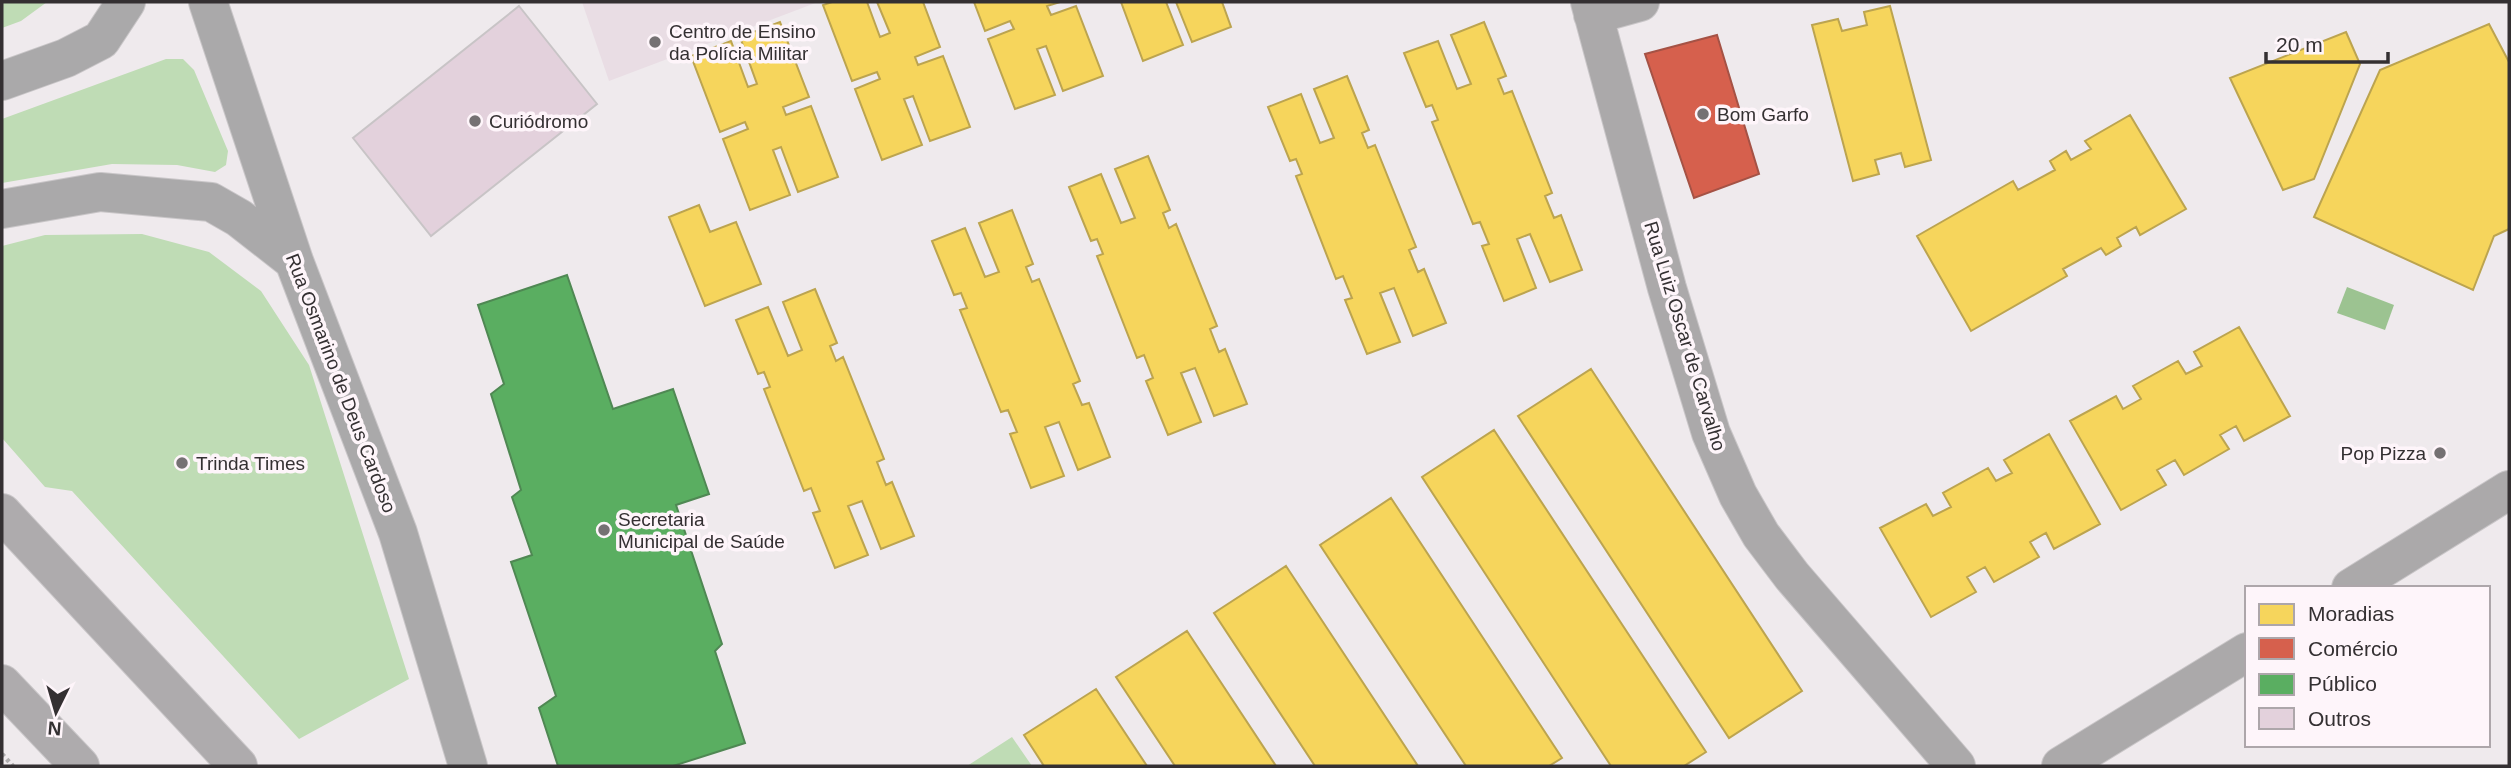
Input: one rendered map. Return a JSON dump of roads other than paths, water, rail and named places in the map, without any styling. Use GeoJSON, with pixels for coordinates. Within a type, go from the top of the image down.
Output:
{"type":"FeatureCollection","features":[{"type":"Feature","properties":{"kind":"main road"},"geometry":{"type":"LineString","coordinates":[[2,81],[66,58],[101,40],[126,2]]}},
{"type":"Feature","properties":{"kind":"main road","name":"Rua Osmarino de Deus Cardoso"},"geometry":{"type":"LineString","coordinates":[[208,2],[293,261],[398,533],[468,766]]}},
{"type":"Feature","properties":{"kind":"main road"},"geometry":{"type":"LineString","coordinates":[[2,209],[100,192],[211,202],[239,218],[293,261]]}},
{"type":"Feature","properties":{"kind":"main road"},"geometry":{"type":"LineString","coordinates":[[2,513],[238,766]]}},
{"type":"Feature","properties":{"kind":"main road"},"geometry":{"type":"LineString","coordinates":[[2,684],[80,766]]}},
{"type":"Feature","properties":{"kind":"street"},"geometry":{"type":"LineString","coordinates":[[1591,8],[1640,2]]}},
{"type":"Feature","properties":{"kind":"street","name":"Rua Luiz Oscar de Carvalho"},"geometry":{"type":"LineString","coordinates":[[1591,8],[1671,301],[1711,433],[1738,495],[1762,535],[1792,576],[1956,766]]}},
{"type":"Feature","properties":{"kind":"street"},"geometry":{"type":"LineString","coordinates":[[2354,586],[2509,490]]}},
{"type":"Feature","properties":{"kind":"street"},"geometry":{"type":"LineString","coordinates":[[2061,766],[2245,653]]}},
{"type":"Feature","properties":{"kind":"place","name":"Centro de Ensino da Polícia Militar"},"geometry":{"type":"Point","coordinates":[655,42]}},
{"type":"Feature","properties":{"kind":"place","name":"Bom Garfo"},"geometry":{"type":"Point","coordinates":[1703,114]}},
{"type":"Feature","properties":{"kind":"place","name":"Curiódromo"},"geometry":{"type":"Point","coordinates":[475,121]}},
{"type":"Feature","properties":{"kind":"place","name":"Pop Pizza"},"geometry":{"type":"Point","coordinates":[2440,453]}},
{"type":"Feature","properties":{"kind":"place","name":"Trinda Times"},"geometry":{"type":"Point","coordinates":[182,463]}},
{"type":"Feature","properties":{"kind":"place","name":"Secretaria Municipal de Saúde"},"geometry":{"type":"Point","coordinates":[604,530]}}]}
